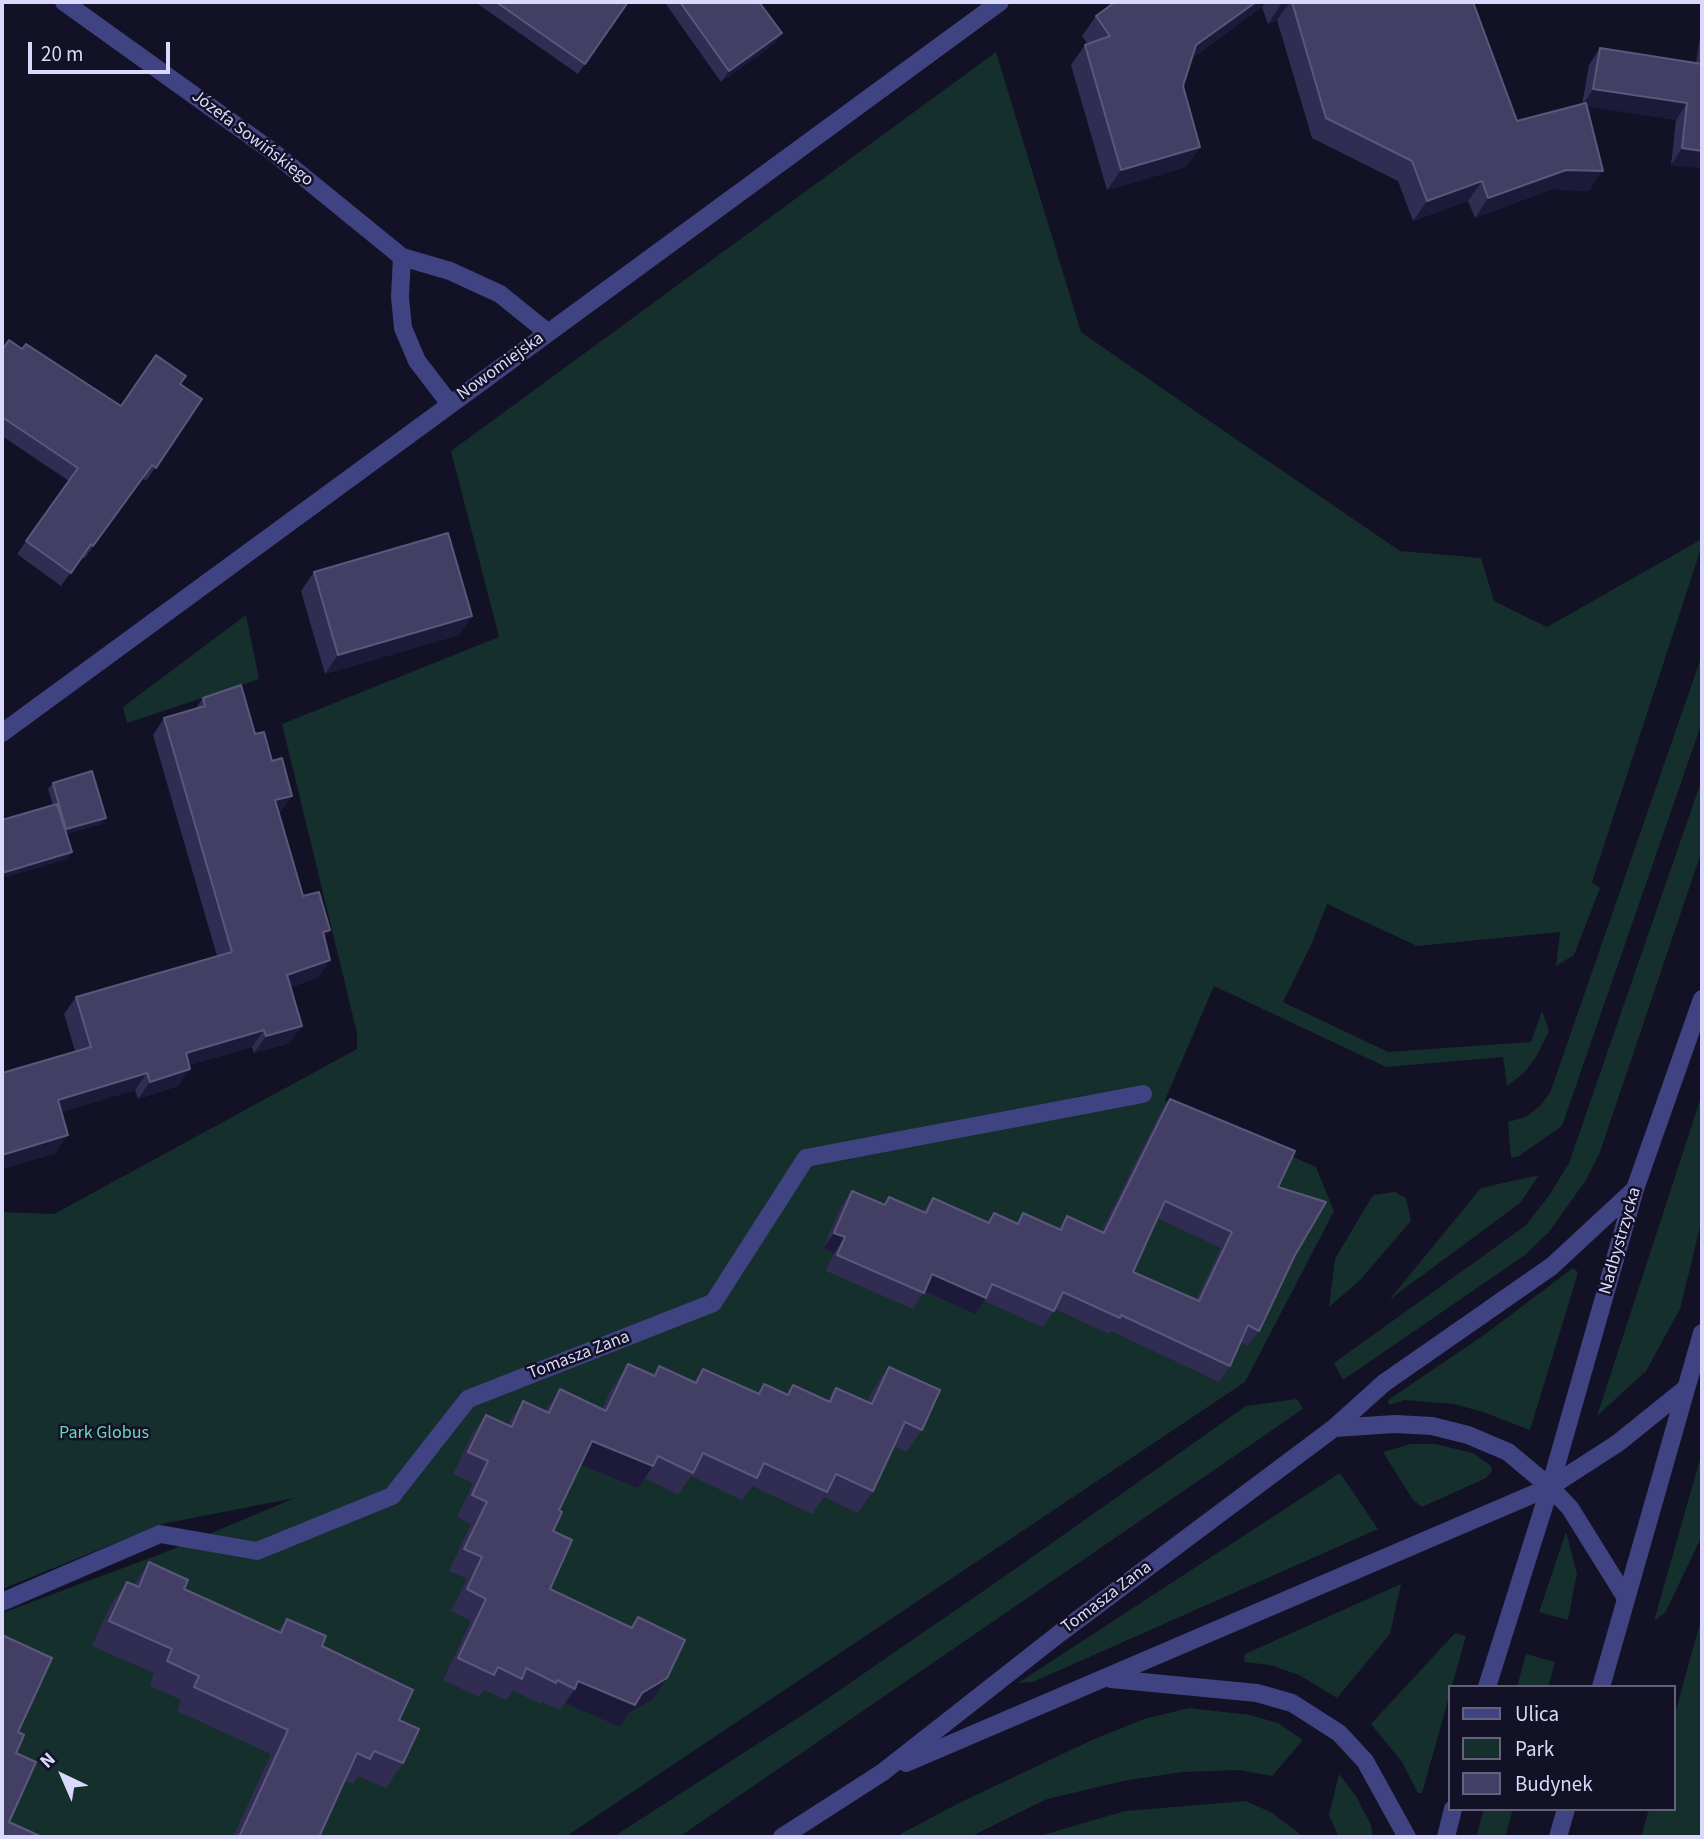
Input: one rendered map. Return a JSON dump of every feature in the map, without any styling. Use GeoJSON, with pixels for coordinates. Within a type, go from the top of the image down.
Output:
{"type":"FeatureCollection","features":[{"type":"Feature","properties":{"kind":"street","name":"Józefa Sowińskiego"},"geometry":{"type":"LineString","coordinates":[[64,2],[273,152],[402,257],[450,271],[500,294],[547,332]]}},
{"type":"Feature","properties":{"kind":"street","name":"Nowomiejska"},"geometry":{"type":"LineString","coordinates":[[2,733],[1000,2]]}},
{"type":"Feature","properties":{"kind":"street"},"geometry":{"type":"LineString","coordinates":[[402,257],[400,297],[403,328],[417,361],[450,404]]}},
{"type":"Feature","properties":{"kind":"street","name":"Nadbystrzycka"},"geometry":{"type":"LineString","coordinates":[[1488,1685],[1549,1487],[1635,1189],[1702,999]]}},
{"type":"Feature","properties":{"kind":"street","name":"Tomasza Zana"},"geometry":{"type":"LineString","coordinates":[[2,1602],[160,1534],[257,1551],[391,1496],[468,1399],[713,1303],[806,1158],[1143,1094]]}},
{"type":"Feature","properties":{"kind":"street","name":"Tomasza Zana"},"geometry":{"type":"LineString","coordinates":[[782,1837],[883,1772],[1060,1633],[1334,1428],[1384,1382],[1552,1266],[1635,1189]]}},
{"type":"Feature","properties":{"kind":"street"},"geometry":{"type":"LineString","coordinates":[[1602,1685],[1702,1333]]}},
{"type":"Feature","properties":{"kind":"street","name":"Tomasza Zana"},"geometry":{"type":"LineString","coordinates":[[883,1772],[1549,1487],[1618,1443],[1685,1389]]}},
{"type":"Feature","properties":{"kind":"street"},"geometry":{"type":"LineString","coordinates":[[1334,1428],[1395,1424],[1432,1426],[1468,1436],[1508,1452],[1570,1508],[1626,1598]]}},
{"type":"Feature","properties":{"kind":"street","name":"Tomasza Zana"},"geometry":{"type":"LineString","coordinates":[[1107,1678],[1257,1693],[1292,1703],[1339,1733],[1365,1762],[1407,1837]]}},
{"type":"Feature","properties":{"kind":"street"},"geometry":{"type":"LineString","coordinates":[[1446,1837],[1452,1811]]}},
{"type":"Feature","properties":{"kind":"street"},"geometry":{"type":"LineString","coordinates":[[1559,1837],[1566,1811]]}},
{"type":"Feature","properties":{"kind":"green space","name":"Park Globus"},"geometry":{"type":"Polygon","coordinates":[[[996,52],[1081,332],[1189,407],[1400,551],[1481,558],[1494,601],[1547,627],[1702,539],[1592,882],[1600,888],[1574,955],[1556,966],[1560,932],[1417,946],[1327,904],[1312,943],[1283,1002],[1388,1052],[1531,1042],[1542,1011],[1549,1031],[1536,1057],[1524,1073],[1507,1086],[1503,1057],[1386,1067],[1214,986],[1165,1100],[1316,1167],[1334,1211],[1245,1382],[565,1837],[2,1837],[2,1613],[166,1552],[295,1498],[162,1524],[2,1589],[2,1212],[54,1214],[357,1049],[357,1033],[282,724],[499,637],[451,451],[996,52]]]}},
{"type":"Feature","properties":{"kind":"green space"},"geometry":{"type":"Polygon","coordinates":[[[246,615],[259,679],[127,723],[123,707],[246,615]]]}},
{"type":"Feature","properties":{"kind":"green space"},"geometry":{"type":"Polygon","coordinates":[[[1702,655],[1702,722],[1562,1126],[1519,1156],[1511,1158],[1508,1122],[1526,1117],[1540,1106],[1550,1093],[1702,655]]]}},
{"type":"Feature","properties":{"kind":"green space"},"geometry":{"type":"Polygon","coordinates":[[[1702,779],[1702,850],[1600,1152],[1586,1180],[1549,1232],[1525,1255],[1343,1380],[1334,1363],[1525,1226],[1548,1197],[1569,1163],[1702,779]]]}},
{"type":"Feature","properties":{"kind":"green space"},"geometry":{"type":"Polygon","coordinates":[[[1702,1094],[1702,1219],[1680,1309],[1646,1371],[1597,1416],[1702,1094]]]}},
{"type":"Feature","properties":{"kind":"green space"},"geometry":{"type":"Polygon","coordinates":[[[1539,1175],[1520,1203],[1389,1300],[1481,1188],[1539,1175]]]}},
{"type":"Feature","properties":{"kind":"green space"},"geometry":{"type":"Polygon","coordinates":[[[1395,1192],[1406,1198],[1411,1221],[1360,1280],[1329,1307],[1335,1259],[1373,1195],[1395,1192]]]}},
{"type":"Feature","properties":{"kind":"green space"},"geometry":{"type":"Polygon","coordinates":[[[1573,1268],[1577,1271],[1577,1276],[1530,1430],[1454,1404],[1404,1400],[1389,1405],[1388,1400],[1484,1335],[1573,1268]]]}},
{"type":"Feature","properties":{"kind":"green space"},"geometry":{"type":"Polygon","coordinates":[[[1297,1399],[1303,1409],[679,1837],[613,1837],[818,1705],[1246,1406],[1297,1399]]]}},
{"type":"Feature","properties":{"kind":"green space"},"geometry":{"type":"Polygon","coordinates":[[[1411,1444],[1435,1444],[1473,1453],[1491,1466],[1492,1471],[1486,1478],[1422,1507],[1413,1500],[1383,1452],[1411,1444]]]}},
{"type":"Feature","properties":{"kind":"green space"},"geometry":{"type":"Polygon","coordinates":[[[1702,1452],[1702,1536],[1665,1613],[1654,1621],[1702,1452]]]}},
{"type":"Feature","properties":{"kind":"green space"},"geometry":{"type":"Polygon","coordinates":[[[1340,1473],[1378,1529],[1033,1682],[1018,1683],[1340,1473]]]}},
{"type":"Feature","properties":{"kind":"green space"},"geometry":{"type":"Polygon","coordinates":[[[1566,1532],[1577,1573],[1568,1620],[1539,1612],[1566,1532]]]}},
{"type":"Feature","properties":{"kind":"green space"},"geometry":{"type":"Polygon","coordinates":[[[1401,1584],[1390,1634],[1337,1698],[1299,1675],[1270,1665],[1244,1662],[1245,1654],[1401,1584]]]}},
{"type":"Feature","properties":{"kind":"green space"},"geometry":{"type":"Polygon","coordinates":[[[1702,1616],[1702,1837],[1641,1837],[1648,1811],[1676,1811],[1676,1710],[1702,1616]]]}},
{"type":"Feature","properties":{"kind":"green space"},"geometry":{"type":"Polygon","coordinates":[[[1455,1633],[1466,1636],[1452,1685],[1448,1685],[1448,1700],[1422,1793],[1418,1793],[1402,1762],[1371,1724],[1455,1633]]]}},
{"type":"Feature","properties":{"kind":"green space"},"geometry":{"type":"Polygon","coordinates":[[[1526,1654],[1555,1662],[1549,1685],[1518,1685],[1526,1654]]]}},
{"type":"Feature","properties":{"kind":"green space"},"geometry":{"type":"Polygon","coordinates":[[[1189,1708],[1250,1715],[1278,1723],[1303,1740],[1272,1776],[1239,1770],[1182,1772],[1123,1781],[1047,1799],[970,1837],[895,1837],[959,1803],[1092,1740],[1144,1719],[1189,1708]]]}},
{"type":"Feature","properties":{"kind":"green space"},"geometry":{"type":"Polygon","coordinates":[[[1339,1774],[1356,1796],[1371,1825],[1373,1837],[1339,1837],[1329,1815],[1339,1774]]]}},
{"type":"Feature","properties":{"kind":"green space"},"geometry":{"type":"Polygon","coordinates":[[[1246,1801],[1272,1813],[1304,1837],[1036,1837],[1125,1811],[1246,1801]]]}},
{"type":"Feature","properties":{"kind":"green space"},"geometry":{"type":"Polygon","coordinates":[[[1483,1811],[1512,1811],[1505,1837],[1476,1837],[1483,1811]]]}},
{"type":"Feature","properties":{"kind":"building"},"geometry":{"type":"Polygon","coordinates":[[[496,2],[628,2],[585,64],[496,2]]]}},
{"type":"Feature","properties":{"kind":"building"},"geometry":{"type":"Polygon","coordinates":[[[680,2],[759,2],[782,33],[729,71],[680,2]]]}},
{"type":"Feature","properties":{"kind":"building"},"geometry":{"type":"Polygon","coordinates":[[[1115,2],[1256,2],[1196,45],[1183,86],[1200,147],[1121,170],[1085,45],[1110,36],[1096,16],[1115,2]]]}},
{"type":"Feature","properties":{"kind":"building"},"geometry":{"type":"Polygon","coordinates":[[[1292,2],[1473,2],[1517,121],[1586,103],[1603,171],[1566,170],[1488,198],[1482,181],[1427,201],[1412,161],[1326,118],[1292,2]]]}},
{"type":"Feature","properties":{"kind":"building"},"geometry":{"type":"Polygon","coordinates":[[[1600,48],[1702,64],[1702,151],[1682,148],[1687,103],[1593,89],[1600,48]]]}},
{"type":"Feature","properties":{"kind":"building"},"geometry":{"type":"Polygon","coordinates":[[[9,340],[22,349],[26,344],[121,406],[156,355],[186,376],[180,384],[202,399],[156,468],[152,465],[71,573],[26,541],[78,468],[2,417],[2,350],[9,340]]]}},
{"type":"Feature","properties":{"kind":"building"},"geometry":{"type":"Polygon","coordinates":[[[448,533],[472,616],[338,655],[314,572],[448,533]]]}},
{"type":"Feature","properties":{"kind":"building"},"geometry":{"type":"Polygon","coordinates":[[[241,685],[255,734],[264,732],[272,761],[282,758],[292,796],[275,800],[303,896],[319,892],[330,930],[323,932],[330,960],[287,975],[302,1026],[266,1036],[264,1030],[186,1053],[190,1069],[150,1082],[147,1073],[58,1100],[68,1135],[2,1155],[2,1073],[91,1047],[76,997],[232,952],[164,718],[205,706],[203,698],[241,685]]]}},
{"type":"Feature","properties":{"kind":"building"},"geometry":{"type":"Polygon","coordinates":[[[92,771],[106,818],[66,829],[53,783],[92,771]]]}},
{"type":"Feature","properties":{"kind":"building"},"geometry":{"type":"Polygon","coordinates":[[[57,804],[72,852],[2,873],[2,820],[57,804]]]}},
{"type":"Feature","properties":{"kind":"building"},"geometry":{"type":"Polygon","coordinates":[[[1170,1099],[1295,1151],[1278,1187],[1326,1202],[1295,1255],[1259,1331],[1248,1325],[1230,1366],[1121,1315],[1120,1318],[1063,1292],[1054,1311],[992,1284],[986,1298],[932,1274],[924,1293],[837,1255],[845,1237],[834,1233],[852,1191],[885,1205],[889,1197],[926,1213],[933,1198],[989,1223],[994,1213],[1018,1224],[1023,1213],[1061,1230],[1067,1216],[1104,1233],[1170,1099]],[[1165,1201],[1133,1272],[1199,1301],[1232,1232],[1165,1201]]]}},
{"type":"Feature","properties":{"kind":"building"},"geometry":{"type":"Polygon","coordinates":[[[628,1364],[655,1376],[659,1366],[696,1383],[703,1369],[759,1394],[764,1384],[788,1395],[793,1385],[830,1402],[836,1388],[872,1404],[889,1367],[940,1390],[922,1430],[905,1422],[873,1491],[836,1474],[827,1492],[764,1463],[757,1478],[703,1453],[693,1473],[658,1456],[653,1466],[592,1441],[559,1510],[562,1512],[553,1531],[572,1540],[550,1589],[632,1628],[638,1617],[685,1640],[667,1678],[642,1693],[635,1705],[578,1681],[575,1689],[526,1668],[522,1679],[498,1667],[494,1675],[458,1658],[486,1599],[467,1589],[482,1557],[464,1549],[487,1502],[472,1495],[488,1461],[468,1452],[486,1415],[512,1427],[523,1401],[549,1413],[560,1389],[606,1411],[628,1364]]]}},
{"type":"Feature","properties":{"kind":"building"},"geometry":{"type":"Polygon","coordinates":[[[149,1562],[188,1580],[184,1589],[281,1633],[287,1619],[326,1636],[322,1646],[413,1690],[399,1720],[419,1729],[403,1763],[374,1751],[370,1759],[357,1753],[319,1837],[239,1837],[288,1730],[194,1687],[199,1676],[167,1661],[172,1649],[109,1621],[127,1582],[139,1587],[149,1562]]]}},
{"type":"Feature","properties":{"kind":"building"},"geometry":{"type":"Polygon","coordinates":[[[2,1635],[52,1658],[18,1732],[24,1735],[16,1753],[36,1762],[9,1822],[42,1837],[2,1837],[2,1635]]]}}]}
